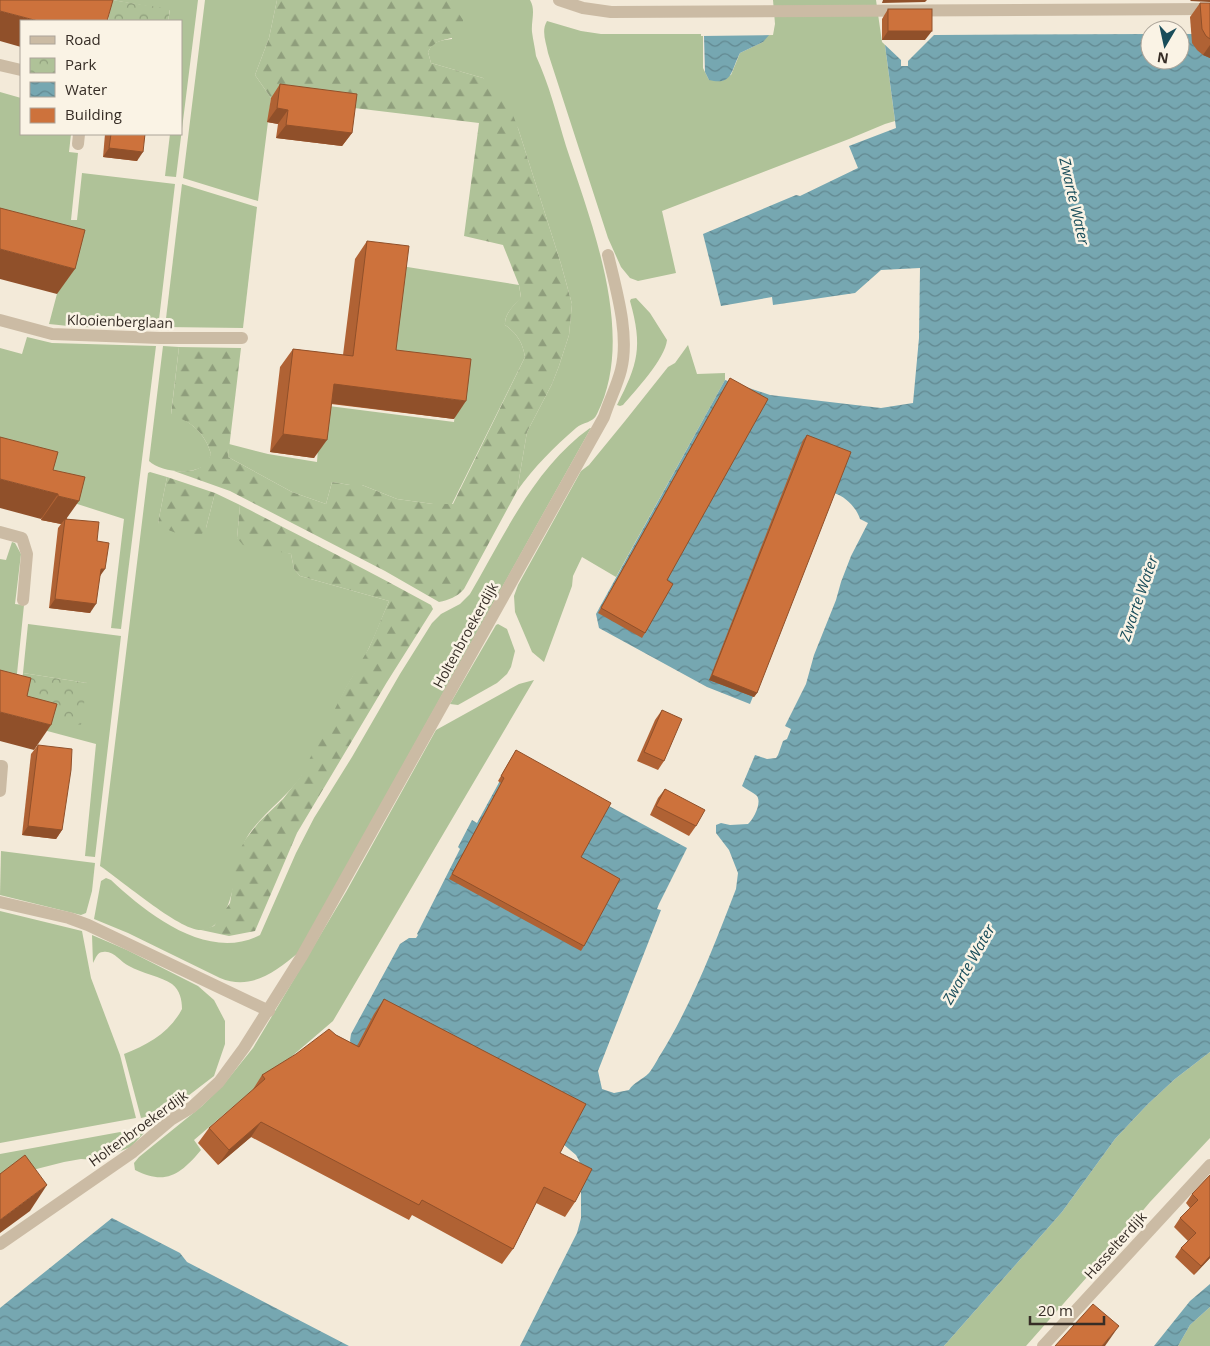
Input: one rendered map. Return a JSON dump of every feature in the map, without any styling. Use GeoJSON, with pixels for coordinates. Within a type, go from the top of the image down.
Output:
{"type":"FeatureCollection","features":[{"type":"Feature","properties":{"kind":"street"},"geometry":{"type":"LineString","coordinates":[[559,0],[583,8],[611,12],[1210,9]]}},
{"type":"Feature","properties":{"kind":"street"},"geometry":{"type":"LineString","coordinates":[[0,64],[20,70]]}},
{"type":"Feature","properties":{"kind":"street","name":"Holtenbroekerdijk"},"geometry":{"type":"LineString","coordinates":[[0,1244],[134,1152],[172,1119],[192,1107],[218,1082],[269,1011],[302,956],[604,417],[621,369],[623,348],[618,295],[608,256]]}},
{"type":"Feature","properties":{"kind":"street","name":"Klooienberglaan"},"geometry":{"type":"LineString","coordinates":[[0,320],[52,334],[160,338],[242,338]]}},
{"type":"Feature","properties":{"kind":"street"},"geometry":{"type":"LineString","coordinates":[[0,532],[22,538],[27,554],[23,600]]}},
{"type":"Feature","properties":{"kind":"street"},"geometry":{"type":"LineString","coordinates":[[0,766],[2,766],[0,791]]}},
{"type":"Feature","properties":{"kind":"street"},"geometry":{"type":"LineString","coordinates":[[0,902],[69,918],[88,925],[269,1011]]}},
{"type":"Feature","properties":{"kind":"street","name":"Hasselterdijk"},"geometry":{"type":"LineString","coordinates":[[1043,1346],[1210,1165]]}},
{"type":"Feature","properties":{"kind":"green space"},"geometry":{"type":"Polygon","coordinates":[[[112,0],[198,0],[182,129],[182,20],[168,20],[170,10],[112,0]]]}},
{"type":"Feature","properties":{"kind":"green space"},"geometry":{"type":"Polygon","coordinates":[[[112,0],[170,9],[168,20],[108,20],[112,0]]]}},
{"type":"Feature","properties":{"kind":"green space"},"geometry":{"type":"Polygon","coordinates":[[[205,0],[277,0],[269,38],[255,75],[271,98],[258,201],[183,178],[205,0]]]}},
{"type":"Feature","properties":{"kind":"green space"},"geometry":{"type":"Polygon","coordinates":[[[277,0],[450,0],[463,20],[463,35],[434,44],[428,52],[431,63],[483,78],[506,97],[518,128],[572,304],[569,335],[559,366],[552,384],[527,432],[517,491],[464,589],[456,596],[439,602],[385,571],[230,491],[174,471],[192,471],[197,469],[205,464],[211,454],[201,434],[191,424],[171,415],[179,347],[241,348],[228,457],[292,492],[326,504],[332,482],[362,485],[397,499],[433,504],[453,504],[525,357],[519,339],[505,325],[508,313],[521,297],[519,285],[503,245],[464,236],[479,123],[271,98],[255,75],[269,38],[277,0]]]}},
{"type":"Feature","properties":{"kind":"green space"},"geometry":{"type":"Polygon","coordinates":[[[450,0],[530,0],[533,8],[532,32],[536,56],[549,89],[587,209],[606,279],[611,315],[613,350],[608,383],[597,414],[593,419],[576,428],[560,442],[517,491],[527,432],[552,384],[559,366],[569,335],[572,304],[518,128],[483,78],[431,63],[428,52],[432,45],[452,39],[450,0]]]}},
{"type":"Feature","properties":{"kind":"green space"},"geometry":{"type":"Polygon","coordinates":[[[771,0],[879,0],[895,121],[662,211],[676,273],[638,281],[630,278],[621,267],[608,238],[548,53],[544,33],[547,21],[581,31],[601,34],[703,34],[703,68],[709,80],[731,75],[740,53],[763,42],[771,0]]]}},
{"type":"Feature","properties":{"kind":"green space"},"geometry":{"type":"Polygon","coordinates":[[[0,92],[20,98],[20,135],[71,135],[69,152],[78,153],[71,220],[77,220],[82,173],[175,184],[158,328],[78,327],[49,324],[67,256],[0,238],[0,92]]]}},
{"type":"Feature","properties":{"kind":"green space"},"geometry":{"type":"Polygon","coordinates":[[[170,135],[181,135],[176,177],[165,176],[170,135]]]}},
{"type":"Feature","properties":{"kind":"green space"},"geometry":{"type":"Polygon","coordinates":[[[182,184],[257,207],[243,328],[165,327],[182,184]]]}},
{"type":"Feature","properties":{"kind":"green space"},"geometry":{"type":"Polygon","coordinates":[[[395,265],[519,285],[521,298],[508,313],[505,325],[519,339],[525,357],[452,504],[433,504],[397,499],[362,485],[332,482],[326,504],[292,492],[228,457],[229,444],[268,454],[317,462],[321,405],[454,422],[460,372],[382,362],[395,265]]]}},
{"type":"Feature","properties":{"kind":"green space"},"geometry":{"type":"Polygon","coordinates":[[[636,298],[650,313],[667,340],[656,365],[623,405],[620,406],[617,405],[630,378],[636,355],[636,331],[630,301],[636,298]]]}},
{"type":"Feature","properties":{"kind":"green space"},"geometry":{"type":"Polygon","coordinates":[[[27,337],[52,343],[156,346],[121,629],[111,628],[124,519],[68,501],[0,465],[0,348],[22,354],[27,337]]]}},
{"type":"Feature","properties":{"kind":"green space"},"geometry":{"type":"Polygon","coordinates":[[[688,345],[697,374],[725,373],[725,380],[616,577],[582,557],[573,576],[572,586],[544,662],[532,652],[515,612],[514,596],[518,585],[581,471],[589,465],[688,345]]]}},
{"type":"Feature","properties":{"kind":"green space"},"geometry":{"type":"Polygon","coordinates":[[[163,346],[179,347],[171,414],[191,424],[201,434],[211,454],[206,464],[194,470],[169,470],[154,465],[149,461],[163,346]]]}},
{"type":"Feature","properties":{"kind":"green space"},"geometry":{"type":"Polygon","coordinates":[[[590,428],[298,953],[262,978],[242,982],[231,981],[220,978],[128,933],[94,919],[101,881],[106,878],[160,919],[199,938],[220,943],[240,942],[260,935],[296,853],[314,818],[432,623],[441,614],[460,604],[470,594],[508,527],[536,483],[570,444],[590,428]]]}},
{"type":"Feature","properties":{"kind":"green space"},"geometry":{"type":"Polygon","coordinates":[[[148,473],[167,477],[158,523],[206,528],[215,493],[240,505],[237,538],[291,554],[294,569],[300,576],[389,601],[368,650],[344,692],[301,777],[257,823],[246,839],[228,906],[222,917],[213,926],[202,930],[180,923],[100,866],[148,473]]]}},
{"type":"Feature","properties":{"kind":"green space"},"geometry":{"type":"Polygon","coordinates":[[[167,477],[215,493],[206,528],[202,534],[179,534],[162,527],[158,523],[167,477]]]}},
{"type":"Feature","properties":{"kind":"green space"},"geometry":{"type":"Polygon","coordinates":[[[240,505],[407,592],[431,605],[433,609],[297,833],[255,931],[229,936],[201,930],[214,926],[230,903],[238,854],[245,840],[259,822],[283,799],[301,776],[346,687],[369,648],[389,601],[300,576],[294,569],[291,554],[243,545],[237,538],[240,505]]]}},
{"type":"Feature","properties":{"kind":"green space"},"geometry":{"type":"Polygon","coordinates":[[[12,542],[15,543],[21,554],[15,604],[24,605],[14,703],[0,699],[0,559],[6,560],[12,542]]]}},
{"type":"Feature","properties":{"kind":"green space"},"geometry":{"type":"Polygon","coordinates":[[[28,624],[121,636],[95,857],[85,856],[96,744],[21,724],[87,683],[23,673],[28,624]]]}},
{"type":"Feature","properties":{"kind":"green space"},"geometry":{"type":"Polygon","coordinates":[[[498,624],[507,629],[515,651],[507,674],[497,683],[458,705],[450,704],[496,625],[498,624]]]}},
{"type":"Feature","properties":{"kind":"green space"},"geometry":{"type":"Polygon","coordinates":[[[23,673],[87,683],[81,725],[25,711],[19,704],[23,673]]]}},
{"type":"Feature","properties":{"kind":"green space"},"geometry":{"type":"Polygon","coordinates":[[[534,680],[333,1021],[194,1140],[201,1150],[187,1166],[172,1175],[164,1177],[146,1175],[135,1170],[134,1163],[139,1157],[202,1106],[224,1084],[253,1048],[346,892],[436,730],[519,684],[534,680]]]}},
{"type":"Feature","properties":{"kind":"green space"},"geometry":{"type":"Polygon","coordinates":[[[1,851],[95,863],[92,891],[86,913],[81,915],[0,895],[1,851]]]}},
{"type":"Feature","properties":{"kind":"green space"},"geometry":{"type":"Polygon","coordinates":[[[0,911],[82,931],[91,978],[120,1055],[136,1118],[0,1143],[0,911]]]}},
{"type":"Feature","properties":{"kind":"green space"},"geometry":{"type":"Polygon","coordinates":[[[92,935],[127,950],[198,986],[214,1000],[225,1021],[225,1044],[214,1076],[167,1112],[141,1118],[124,1054],[150,1042],[165,1031],[182,1009],[179,992],[172,984],[126,964],[110,953],[99,953],[93,963],[92,935]]]}},
{"type":"Feature","properties":{"kind":"green space"},"geometry":{"type":"Polygon","coordinates":[[[1210,1052],[1210,1138],[1150,1202],[1026,1346],[944,1346],[1062,1212],[1115,1139],[1175,1079],[1210,1052]]]}},
{"type":"Feature","properties":{"kind":"green space"},"geometry":{"type":"Polygon","coordinates":[[[142,1128],[146,1131],[131,1147],[97,1160],[81,1159],[64,1162],[9,1176],[0,1183],[0,1154],[142,1128]]]}},
{"type":"Feature","properties":{"kind":"green space"},"geometry":{"type":"Polygon","coordinates":[[[1210,1307],[1210,1346],[1178,1346],[1190,1325],[1210,1307]]]}},
{"type":"Feature","properties":{"kind":"water"},"geometry":{"type":"Polygon","coordinates":[[[703,0],[770,34],[763,42],[740,53],[733,71],[723,81],[709,80],[705,72],[703,0]]]}},
{"type":"Feature","properties":{"kind":"water","name":"Zwarte Water"},"geometry":{"type":"Polygon","coordinates":[[[879,0],[1210,0],[1210,1052],[1175,1079],[1115,1139],[1062,1212],[944,1346],[520,1346],[577,1233],[581,1218],[581,1183],[586,1174],[576,1155],[563,1144],[352,1045],[350,1041],[351,1034],[400,944],[409,938],[416,938],[418,935],[472,820],[477,823],[514,755],[687,848],[657,909],[661,910],[598,1071],[602,1089],[614,1093],[629,1090],[649,1073],[671,1037],[711,953],[736,889],[738,873],[729,850],[716,833],[716,825],[721,823],[730,825],[748,824],[753,818],[759,801],[758,798],[742,786],[755,755],[767,759],[776,758],[783,741],[787,739],[791,729],[785,726],[806,684],[814,655],[851,556],[868,523],[860,519],[856,510],[846,500],[834,493],[750,704],[707,687],[599,628],[596,614],[725,380],[770,395],[881,408],[913,403],[919,338],[920,268],[881,270],[855,293],[773,305],[772,297],[721,306],[703,234],[796,195],[800,196],[858,168],[849,146],[896,128],[879,0]]]}},
{"type":"Feature","properties":{"kind":"water"},"geometry":{"type":"Polygon","coordinates":[[[112,1218],[180,1253],[187,1262],[349,1346],[0,1346],[0,1308],[112,1218]]]}},
{"type":"Feature","properties":{"kind":"water"},"geometry":{"type":"Polygon","coordinates":[[[1210,1284],[1210,1307],[1190,1325],[1178,1346],[1154,1346],[1190,1301],[1210,1284]]]}},
{"type":"Feature","properties":{"kind":"pier"},"geometry":{"type":"Polygon","coordinates":[[[701,0],[773,0],[775,24],[773,35],[701,36],[701,0]]]}},
{"type":"Feature","properties":{"kind":"pier"},"geometry":{"type":"Polygon","coordinates":[[[876,0],[1210,0],[1210,34],[1190,34],[1190,20],[1140,20],[1140,34],[934,35],[908,61],[908,66],[901,66],[901,60],[882,42],[876,0]]]}},
{"type":"Feature","properties":{"kind":"building"},"geometry":{"type":"Polygon","coordinates":[[[0,0],[113,0],[107,20],[34,20],[0,11],[0,0]]]}},
{"type":"Feature","properties":{"kind":"building"},"geometry":{"type":"Polygon","coordinates":[[[1200,3],[1210,3],[1210,39],[1202,29],[1200,3]]]}},
{"type":"Feature","properties":{"kind":"building"},"geometry":{"type":"Polygon","coordinates":[[[888,9],[932,9],[932,31],[888,31],[888,9]]]}},
{"type":"Feature","properties":{"kind":"building"},"geometry":{"type":"Polygon","coordinates":[[[280,84],[357,94],[352,133],[286,125],[288,110],[277,108],[280,84]]]}},
{"type":"Feature","properties":{"kind":"building"},"geometry":{"type":"Polygon","coordinates":[[[111,135],[145,135],[143,152],[109,148],[111,135]]]}},
{"type":"Feature","properties":{"kind":"building"},"geometry":{"type":"Polygon","coordinates":[[[0,208],[85,230],[75,269],[0,249],[0,208]]]}},
{"type":"Feature","properties":{"kind":"building"},"geometry":{"type":"Polygon","coordinates":[[[367,241],[409,246],[396,350],[471,359],[466,401],[334,384],[327,440],[283,434],[293,349],[353,356],[367,241]]]}},
{"type":"Feature","properties":{"kind":"building"},"geometry":{"type":"Polygon","coordinates":[[[730,378],[768,399],[667,580],[673,584],[645,633],[601,608],[730,378]]]}},
{"type":"Feature","properties":{"kind":"building"},"geometry":{"type":"Polygon","coordinates":[[[807,435],[851,452],[757,693],[712,675],[807,435]]]}},
{"type":"Feature","properties":{"kind":"building"},"geometry":{"type":"Polygon","coordinates":[[[0,437],[58,452],[53,470],[85,477],[79,501],[0,479],[0,437]]]}},
{"type":"Feature","properties":{"kind":"building"},"geometry":{"type":"Polygon","coordinates":[[[65,519],[99,522],[97,541],[109,543],[105,569],[101,569],[96,604],[55,599],[65,519]]]}},
{"type":"Feature","properties":{"kind":"building"},"geometry":{"type":"Polygon","coordinates":[[[0,670],[31,678],[27,696],[57,704],[51,725],[0,712],[0,670]]]}},
{"type":"Feature","properties":{"kind":"building"},"geometry":{"type":"Polygon","coordinates":[[[662,710],[682,719],[664,761],[644,752],[662,710]]]}},
{"type":"Feature","properties":{"kind":"building"},"geometry":{"type":"Polygon","coordinates":[[[38,745],[72,749],[71,770],[62,830],[28,826],[38,745]]]}},
{"type":"Feature","properties":{"kind":"building"},"geometry":{"type":"Polygon","coordinates":[[[516,750],[611,803],[581,857],[620,879],[584,946],[452,874],[504,778],[501,776],[516,750]]]}},
{"type":"Feature","properties":{"kind":"building"},"geometry":{"type":"Polygon","coordinates":[[[665,789],[705,810],[696,826],[656,806],[665,789]]]}},
{"type":"Feature","properties":{"kind":"building"},"geometry":{"type":"Polygon","coordinates":[[[384,999],[586,1104],[560,1153],[592,1169],[575,1202],[544,1187],[513,1249],[422,1200],[419,1205],[261,1122],[229,1150],[209,1128],[265,1079],[262,1075],[296,1054],[329,1029],[336,1035],[359,1047],[384,999]]]}},
{"type":"Feature","properties":{"kind":"building"},"geometry":{"type":"Polygon","coordinates":[[[25,1155],[47,1185],[0,1220],[0,1174],[25,1155]]]}},
{"type":"Feature","properties":{"kind":"building"},"geometry":{"type":"Polygon","coordinates":[[[1210,1175],[1210,1256],[1201,1266],[1181,1248],[1196,1233],[1180,1218],[1198,1200],[1192,1194],[1210,1175]]]}},
{"type":"Feature","properties":{"kind":"building"},"geometry":{"type":"Polygon","coordinates":[[[1093,1304],[1119,1326],[1102,1346],[1055,1346],[1093,1304]]]}}]}
